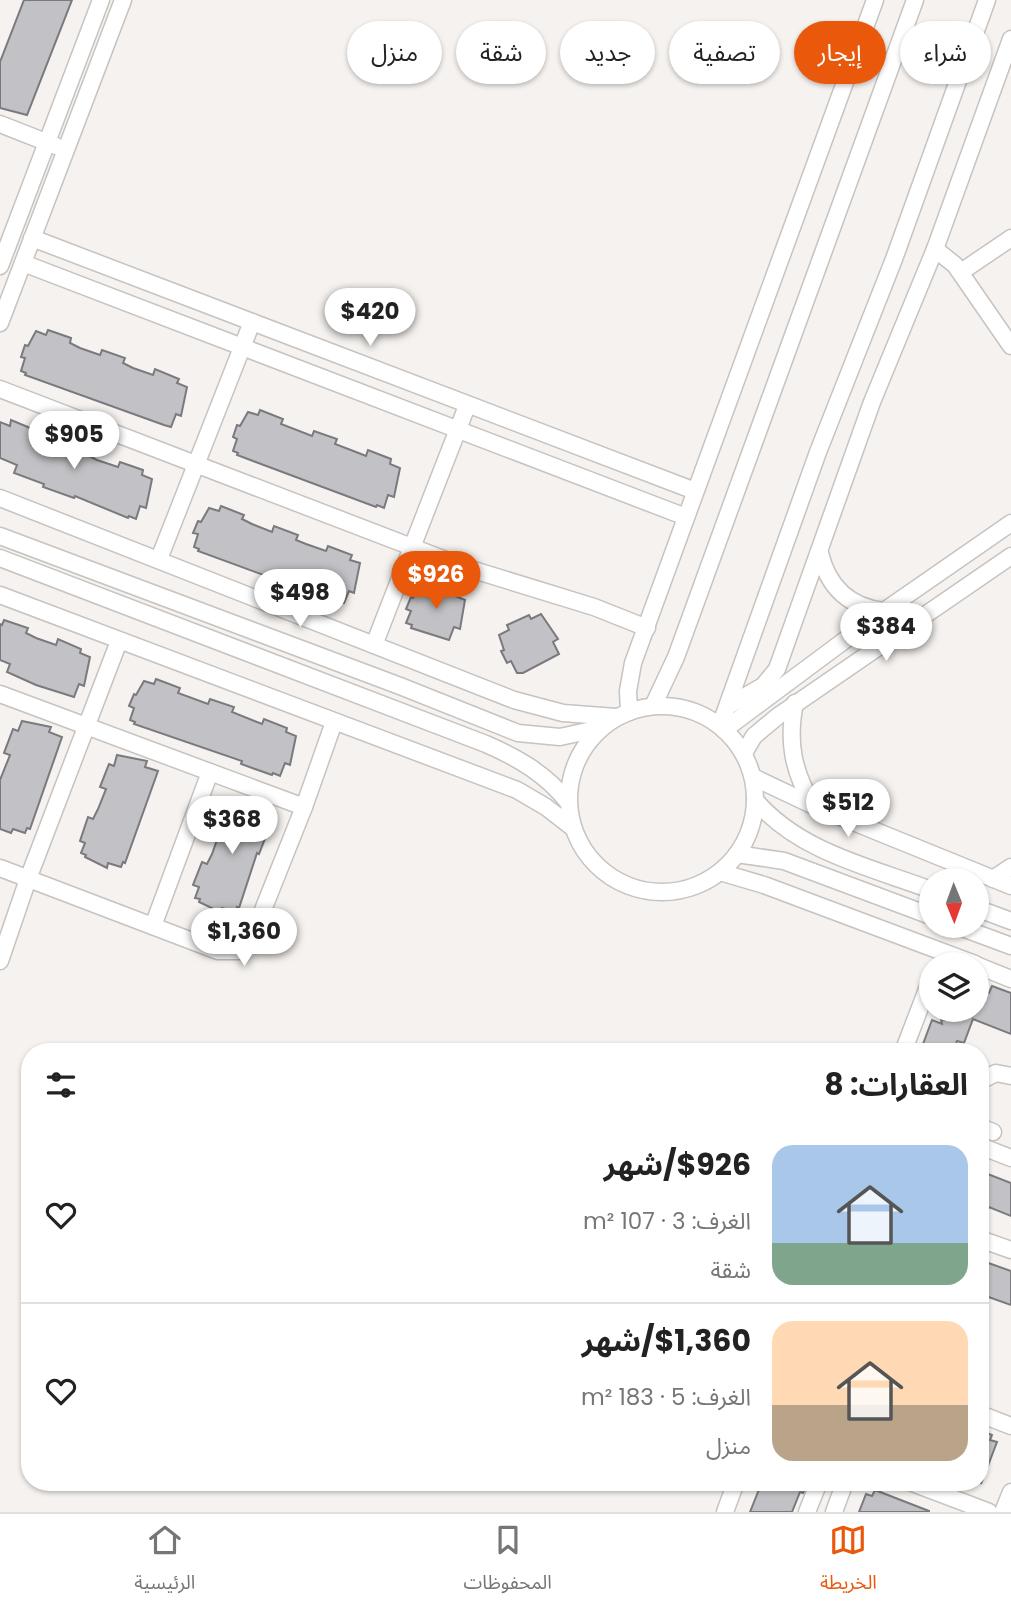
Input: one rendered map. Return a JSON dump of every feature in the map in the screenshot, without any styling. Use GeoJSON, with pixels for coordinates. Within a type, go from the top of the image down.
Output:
{"type":"FeatureCollection","features":[{"type":"Feature","properties":{"kind":"street"},"geometry":{"type":"LineString","coordinates":[[0,266],[101,0]]}},
{"type":"Feature","properties":{"kind":"street"},"geometry":{"type":"LineString","coordinates":[[0,323],[123,0]]}},
{"type":"Feature","properties":{"kind":"street"},"geometry":{"type":"LineString","coordinates":[[622,715],[631,672],[695,491],[875,0]]}},
{"type":"Feature","properties":{"kind":"street"},"geometry":{"type":"LineString","coordinates":[[653,706],[679,649],[915,0]]}},
{"type":"Feature","properties":{"kind":"street"},"geometry":{"type":"LineString","coordinates":[[722,728],[727,706],[818,452],[894,259],[987,0]]}},
{"type":"Feature","properties":{"kind":"street"},"geometry":{"type":"LineString","coordinates":[[727,706],[763,686],[777,669],[872,402],[935,249],[1011,39]]}},
{"type":"Feature","properties":{"kind":"street"},"geometry":{"type":"LineString","coordinates":[[0,124],[66,150]]}},
{"type":"Feature","properties":{"kind":"street"},"geometry":{"type":"LineString","coordinates":[[32,238],[695,491]]}},
{"type":"Feature","properties":{"kind":"street"},"geometry":{"type":"LineString","coordinates":[[961,272],[1011,238]]}},
{"type":"Feature","properties":{"kind":"street"},"geometry":{"type":"LineString","coordinates":[[935,249],[961,272],[1010,343]]}},
{"type":"Feature","properties":{"kind":"street"},"geometry":{"type":"LineString","coordinates":[[23,263],[686,517]]}},
{"type":"Feature","properties":{"kind":"street"},"geometry":{"type":"LineString","coordinates":[[159,559],[252,322]]}},
{"type":"Feature","properties":{"kind":"street"},"geometry":{"type":"LineString","coordinates":[[0,389],[413,548],[490,576],[594,607],[647,628]]}},
{"type":"Feature","properties":{"kind":"street"},"geometry":{"type":"LineString","coordinates":[[374,645],[467,406]]}},
{"type":"Feature","properties":{"kind":"street"},"geometry":{"type":"LineString","coordinates":[[0,498],[530,705],[563,713],[622,715]]}},
{"type":"Feature","properties":{"kind":"street"},"geometry":{"type":"LineString","coordinates":[[722,728],[1011,523]]}},
{"type":"Feature","properties":{"kind":"street"},"geometry":{"type":"LineString","coordinates":[[0,536],[518,733],[560,737],[601,728]]}},
{"type":"Feature","properties":{"kind":"street"},"geometry":{"type":"LineString","coordinates":[[820,553],[828,578],[846,598],[858,605],[884,611]]}},
{"type":"Feature","properties":{"kind":"street"},"geometry":{"type":"LineString","coordinates":[[744,753],[766,725],[795,703],[1011,556]]}},
{"type":"Feature","properties":{"kind":"street"},"geometry":{"type":"LineString","coordinates":[[0,558],[486,744],[527,765],[547,779],[568,802]]}},
{"type":"Feature","properties":{"kind":"street"},"geometry":{"type":"LineString","coordinates":[[0,595],[517,790],[547,807],[573,828]]}},
{"type":"Feature","properties":{"kind":"street"},"geometry":{"type":"LineString","coordinates":[[0,961],[85,725],[119,641]]}},
{"type":"Feature","properties":{"kind":"street"},"geometry":{"type":"LineString","coordinates":[[1,696],[304,807]]}},
{"type":"Feature","properties":{"kind":"street"},"geometry":{"type":"LineString","coordinates":[[795,703],[791,730],[792,757],[800,782],[814,806]]}},
{"type":"Feature","properties":{"kind":"street"},"geometry":{"type":"LineString","coordinates":[[653,706],[688,710],[722,728],[744,753],[753,777],[755,800],[750,829],[737,854],[720,872],[698,885],[673,891],[648,891],[623,884],[602,870],[584,851],[573,828],[568,802],[576,761],[587,743],[601,728],[622,715],[653,706]]}},
{"type":"Feature","properties":{"kind":"street"},"geometry":{"type":"LineString","coordinates":[[0,868],[225,953],[232,953],[245,947],[253,935],[304,807],[334,722]]}},
{"type":"Feature","properties":{"kind":"street"},"geometry":{"type":"LineString","coordinates":[[153,926],[210,772]]}},
{"type":"Feature","properties":{"kind":"street"},"geometry":{"type":"LineString","coordinates":[[753,777],[814,806],[1011,886]]}},
{"type":"Feature","properties":{"kind":"street"},"geometry":{"type":"LineString","coordinates":[[755,800],[776,823],[801,840],[919,885]]}},
{"type":"Feature","properties":{"kind":"street"},"geometry":{"type":"LineString","coordinates":[[737,854],[784,860],[919,911]]}},
{"type":"Feature","properties":{"kind":"street"},"geometry":{"type":"LineString","coordinates":[[993,879],[1011,867]]}},
{"type":"Feature","properties":{"kind":"street"},"geometry":{"type":"LineString","coordinates":[[720,872],[764,885],[925,952]]}},
{"type":"Feature","properties":{"kind":"street"},"geometry":{"type":"LineString","coordinates":[[989,913],[1011,921]]}},
{"type":"Feature","properties":{"kind":"street"},"geometry":{"type":"LineString","coordinates":[[989,938],[1011,946]]}},
{"type":"Feature","properties":{"kind":"street"},"geometry":{"type":"LineString","coordinates":[[989,970],[1011,979]]}},
{"type":"Feature","properties":{"kind":"street"},"geometry":{"type":"LineString","coordinates":[[906,1043],[919,1010]]}},
{"type":"Feature","properties":{"kind":"street"},"geometry":{"type":"LineString","coordinates":[[989,1076],[996,1073],[1011,1076]]}},
{"type":"Feature","properties":{"kind":"street"},"geometry":{"type":"LineString","coordinates":[[989,1149],[1011,1158]]}},
{"type":"Feature","properties":{"kind":"street"},"geometry":{"type":"LineString","coordinates":[[989,1242],[1011,1250]]}},
{"type":"Feature","properties":{"kind":"street"},"geometry":{"type":"LineString","coordinates":[[989,1417],[1011,1426]]}},
{"type":"Feature","properties":{"kind":"street"},"geometry":{"type":"LineString","coordinates":[[725,1512],[733,1491]]}},
{"type":"Feature","properties":{"kind":"street"},"geometry":{"type":"LineString","coordinates":[[807,1512],[815,1491]]}},
{"type":"Feature","properties":{"kind":"street"},"geometry":{"type":"LineString","coordinates":[[834,1512],[842,1491]]}},
{"type":"Feature","properties":{"kind":"street"},"geometry":{"type":"LineString","coordinates":[[934,1491],[989,1512]]}},
{"type":"Feature","properties":{"kind":"street"},"geometry":{"type":"LineString","coordinates":[[1003,1512],[1011,1492]]}},
{"type":"Feature","properties":{"kind":"building"},"geometry":{"type":"Polygon","coordinates":[[[24,0],[72,0],[27,115],[0,108],[0,62],[24,0]]]}},
{"type":"Feature","properties":{"kind":"building"},"geometry":{"type":"Polygon","coordinates":[[[48,330],[71,338],[70,343],[80,348],[100,355],[102,350],[125,358],[123,363],[133,368],[153,375],[155,369],[179,379],[177,383],[187,387],[181,416],[176,414],[171,427],[25,375],[26,373],[21,371],[25,358],[21,357],[25,345],[28,346],[36,331],[46,335],[48,330]]]}},
{"type":"Feature","properties":{"kind":"building"},"geometry":{"type":"Polygon","coordinates":[[[260,410],[283,419],[281,424],[312,436],[314,431],[337,439],[335,444],[366,456],[368,450],[391,459],[390,464],[400,468],[394,497],[388,495],[384,508],[377,505],[376,507],[237,455],[238,453],[233,451],[237,439],[233,437],[237,425],[240,426],[248,412],[258,415],[260,410]]]}},
{"type":"Feature","properties":{"kind":"building"},"geometry":{"type":"Polygon","coordinates":[[[11,420],[35,430],[33,434],[43,439],[64,447],[66,442],[89,450],[87,455],[97,460],[118,467],[120,462],[143,470],[142,475],[152,479],[146,508],[140,506],[136,519],[129,516],[128,518],[75,496],[74,498],[43,487],[44,484],[14,473],[17,465],[0,458],[0,422],[10,426],[11,420]]]}},
{"type":"Feature","properties":{"kind":"building"},"geometry":{"type":"Polygon","coordinates":[[[221,506],[244,515],[242,519],[272,532],[274,526],[298,535],[296,540],[306,544],[326,551],[328,546],[352,555],[350,560],[360,563],[354,593],[349,591],[344,603],[337,602],[198,551],[199,549],[194,547],[198,534],[193,533],[198,521],[201,522],[209,508],[219,511],[221,506]]]}},
{"type":"Feature","properties":{"kind":"building"},"geometry":{"type":"Polygon","coordinates":[[[433,583],[457,591],[455,596],[465,600],[460,629],[454,627],[449,640],[411,628],[412,625],[406,623],[411,611],[406,609],[411,597],[413,598],[421,584],[431,588],[433,583]]]}},
{"type":"Feature","properties":{"kind":"building"},"geometry":{"type":"Polygon","coordinates":[[[541,614],[558,639],[553,642],[559,654],[523,673],[517,673],[511,661],[507,663],[501,651],[504,650],[499,635],[509,630],[507,625],[529,615],[531,619],[541,614]]]}},
{"type":"Feature","properties":{"kind":"building"},"geometry":{"type":"Polygon","coordinates":[[[4,620],[28,628],[26,633],[36,638],[56,645],[58,639],[81,649],[80,653],[90,657],[84,686],[79,684],[74,697],[7,672],[10,664],[0,660],[0,624],[2,625],[4,620]]]}},
{"type":"Feature","properties":{"kind":"building"},"geometry":{"type":"Polygon","coordinates":[[[156,679],[180,688],[178,693],[208,704],[210,699],[234,707],[232,712],[262,724],[264,719],[287,728],[286,732],[296,736],[290,765],[285,763],[280,776],[273,773],[272,775],[241,764],[242,761],[134,724],[135,722],[130,720],[134,708],[129,706],[134,694],[136,695],[144,681],[154,684],[156,679]]]}},
{"type":"Feature","properties":{"kind":"building"},"geometry":{"type":"Polygon","coordinates":[[[22,721],[51,727],[49,732],[62,737],[30,829],[27,828],[25,833],[13,829],[11,833],[0,829],[0,780],[10,755],[4,753],[13,729],[18,731],[22,721]]]}},
{"type":"Feature","properties":{"kind":"building"},"geometry":{"type":"Polygon","coordinates":[[[117,755],[147,761],[145,767],[158,771],[125,863],[123,862],[121,867],[108,863],[107,868],[81,853],[85,843],[80,841],[88,817],[93,819],[98,809],[106,789],[100,787],[109,764],[114,766],[117,755]]]}},
{"type":"Feature","properties":{"kind":"building"},"geometry":{"type":"Polygon","coordinates":[[[231,800],[260,805],[258,811],[271,815],[271,823],[259,854],[257,853],[239,908],[237,907],[235,912],[222,908],[220,912],[195,898],[199,887],[193,885],[202,862],[207,864],[212,854],[219,834],[214,832],[222,808],[227,810],[231,800]]]}},
{"type":"Feature","properties":{"kind":"building"},"geometry":{"type":"Polygon","coordinates":[[[992,986],[1011,993],[1011,1034],[981,1022],[989,1022],[989,993],[992,986]]]}},
{"type":"Feature","properties":{"kind":"building"},"geometry":{"type":"Polygon","coordinates":[[[931,1022],[972,1022],[964,1043],[923,1043],[931,1022]]]}},
{"type":"Feature","properties":{"kind":"building"},"geometry":{"type":"Polygon","coordinates":[[[989,1174],[1011,1183],[1011,1216],[989,1207],[989,1174]]]}},
{"type":"Feature","properties":{"kind":"building"},"geometry":{"type":"Polygon","coordinates":[[[989,1263],[1011,1271],[1011,1305],[989,1297],[989,1263]]]}},
{"type":"Feature","properties":{"kind":"building"},"geometry":{"type":"Polygon","coordinates":[[[989,1434],[992,1435],[990,1440],[997,1442],[989,1463],[989,1434]]]}},
{"type":"Feature","properties":{"kind":"building"},"geometry":{"type":"Polygon","coordinates":[[[758,1491],[804,1491],[800,1492],[792,1512],[750,1512],[758,1491]]]}},
{"type":"Feature","properties":{"kind":"building"},"geometry":{"type":"Polygon","coordinates":[[[878,1491],[929,1512],[859,1512],[866,1494],[872,1496],[878,1491]]]}}]}
